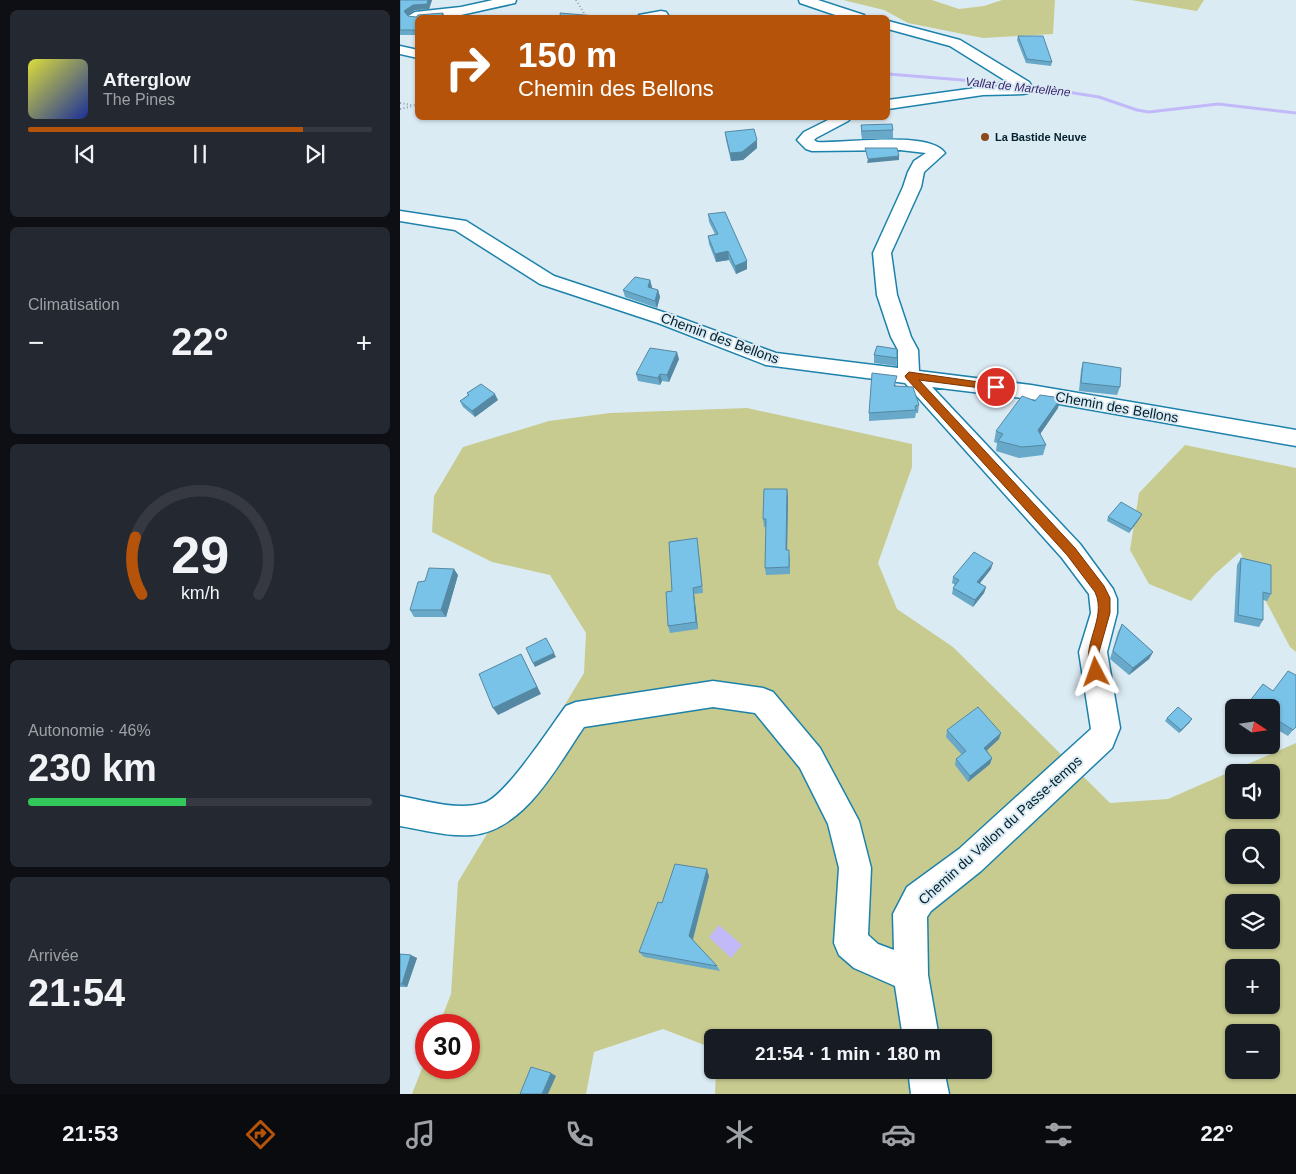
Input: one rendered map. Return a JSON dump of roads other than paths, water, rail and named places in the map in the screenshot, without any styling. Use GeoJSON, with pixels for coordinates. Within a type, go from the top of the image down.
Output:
{"type":"FeatureCollection","features":[{"type":"Feature","properties":{"kind":"street"},"geometry":{"type":"LineString","coordinates":[[425,15],[461,11],[510,0]]}},
{"type":"Feature","properties":{"kind":"street"},"geometry":{"type":"LineString","coordinates":[[805,0],[850,15]]}},
{"type":"Feature","properties":{"kind":"street"},"geometry":{"type":"LineString","coordinates":[[890,26],[954,43],[1024,85],[1022,90],[1016,91],[983,91],[890,105]]}},
{"type":"Feature","properties":{"kind":"street"},"geometry":{"type":"LineString","coordinates":[[400,50],[415,53]]}},
{"type":"Feature","properties":{"kind":"street"},"geometry":{"type":"LineString","coordinates":[[839,120],[810,135],[805,140],[812,146],[822,147],[906,145],[935,151],[937,154],[920,165],[916,172],[912,187],[882,253],[887,294],[901,337],[908,350],[909,376]]}},
{"type":"Feature","properties":{"kind":"street","name":"Chemin des Bellons"},"geometry":{"type":"LineString","coordinates":[[400,216],[460,225],[548,280],[665,319],[773,360],[1031,392],[1296,438]]}},
{"type":"Feature","properties":{"kind":"street","name":"Chemin du Vallon du Passe-temps"},"geometry":{"type":"LineString","coordinates":[[909,376],[1071,552],[1100,589],[1104,598],[1104,613],[1093,652],[1106,728],[1102,738],[970,860],[919,898],[910,914],[911,975],[920,1029]]}},
{"type":"Feature","properties":{"kind":"street"},"geometry":{"type":"LineString","coordinates":[[1270,432],[1296,425]]}},
{"type":"Feature","properties":{"kind":"street"},"geometry":{"type":"LineString","coordinates":[[400,811],[437,818],[474,820],[497,814],[517,794],[576,715],[713,694],[763,701],[810,758],[843,821],[855,868],[851,943],[866,956],[911,975]]}},
{"type":"Feature","properties":{"kind":"street"},"geometry":{"type":"LineString","coordinates":[[928,1079],[930,1094]]}},
{"type":"Feature","properties":{"kind":"waterway","name":"Vallat de Martellène"},"geometry":{"type":"LineString","coordinates":[[890,74],[1024,85],[1099,97],[1137,110],[1149,112],[1218,104],[1296,113]]}},
{"type":"Feature","properties":{"kind":"place","name":"La Bastide Neuve"},"geometry":{"type":"Point","coordinates":[985,137]}}]}
